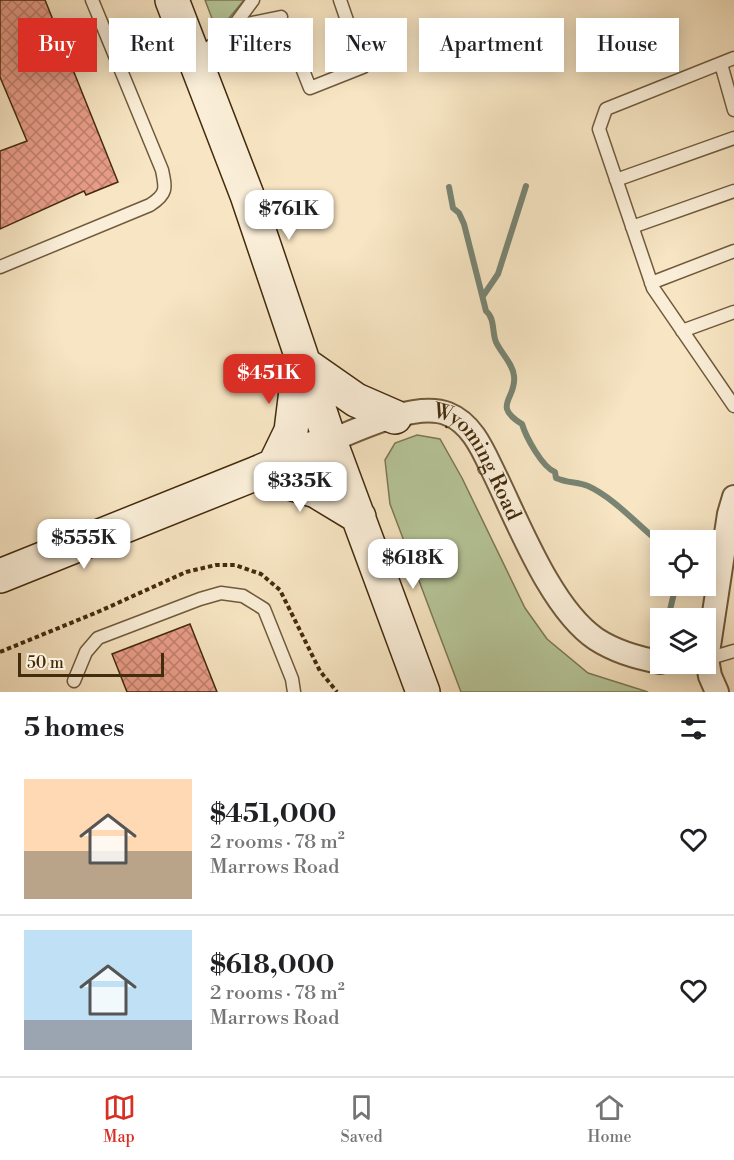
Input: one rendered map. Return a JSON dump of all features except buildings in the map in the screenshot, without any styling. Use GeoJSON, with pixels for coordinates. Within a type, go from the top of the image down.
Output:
{"type":"FeatureCollection","features":[{"type":"Feature","properties":{"kind":"street"},"geometry":{"type":"LineString","coordinates":[[172,0],[179,18]]}},
{"type":"Feature","properties":{"kind":"street"},"geometry":{"type":"LineString","coordinates":[[196,64],[247,195],[330,441],[423,692]]}},
{"type":"Feature","properties":{"kind":"street"},"geometry":{"type":"LineString","coordinates":[[301,359],[356,400],[395,417]]}},
{"type":"Feature","properties":{"kind":"street"},"geometry":{"type":"LineString","coordinates":[[301,359],[291,431],[266,469],[316,491],[359,517]]}},
{"type":"Feature","properties":{"kind":"street","name":"Wyoming Road"},"geometry":{"type":"LineString","coordinates":[[0,576],[330,441],[395,417],[429,411],[447,413],[473,433],[547,581],[561,602],[595,638],[632,656],[650,660]]}},
{"type":"Feature","properties":{"kind":"street"},"geometry":{"type":"LineString","coordinates":[[714,608],[729,514],[734,497]]}},
{"type":"Feature","properties":{"kind":"street"},"geometry":{"type":"LineString","coordinates":[[710,674],[717,692]]}},
{"type":"Feature","properties":{"kind":"lane"},"geometry":{"type":"LineString","coordinates":[[0,267],[150,205],[161,198],[166,187],[162,170],[92,0]]}},
{"type":"Feature","properties":{"kind":"lane"},"geometry":{"type":"LineString","coordinates":[[240,18],[254,0]]}},
{"type":"Feature","properties":{"kind":"lane"},"geometry":{"type":"LineString","coordinates":[[303,72],[310,88],[363,67],[340,0]]}},
{"type":"Feature","properties":{"kind":"lane"},"geometry":{"type":"LineString","coordinates":[[276,18],[281,17]]}},
{"type":"Feature","properties":{"kind":"lane"},"geometry":{"type":"LineString","coordinates":[[196,60],[208,49]]}},
{"type":"Feature","properties":{"kind":"lane"},"geometry":{"type":"LineString","coordinates":[[734,58],[606,109],[599,129],[651,283],[734,406]]}},
{"type":"Feature","properties":{"kind":"lane"},"geometry":{"type":"LineString","coordinates":[[721,64],[734,110]]}},
{"type":"Feature","properties":{"kind":"lane"},"geometry":{"type":"LineString","coordinates":[[616,180],[734,138]]}},
{"type":"Feature","properties":{"kind":"lane"},"geometry":{"type":"LineString","coordinates":[[632,227],[734,191]]}},
{"type":"Feature","properties":{"kind":"lane"},"geometry":{"type":"LineString","coordinates":[[651,283],[734,250]]}},
{"type":"Feature","properties":{"kind":"lane"},"geometry":{"type":"LineString","coordinates":[[682,331],[734,312]]}},
{"type":"Feature","properties":{"kind":"lane"},"geometry":{"type":"LineString","coordinates":[[74,681],[86,652],[98,638],[200,598],[220,593],[243,596],[264,609],[292,680],[294,692]]}},
{"type":"Feature","properties":{"kind":"lane"},"geometry":{"type":"LineString","coordinates":[[716,657],[734,651]]}},
{"type":"Feature","properties":{"kind":"green space"},"geometry":{"type":"Polygon","coordinates":[[[205,0],[244,0],[229,18],[212,18],[205,0]]]}},
{"type":"Feature","properties":{"kind":"green space"},"geometry":{"type":"Polygon","coordinates":[[[417,435],[440,439],[462,478],[525,608],[547,639],[588,673],[648,692],[461,692],[390,504],[385,460],[395,443],[417,435]]]}},
{"type":"Feature","properties":{"kind":"waterway"},"geometry":{"type":"LineString","coordinates":[[483,296],[498,274],[526,186]]}},
{"type":"Feature","properties":{"kind":"waterway"},"geometry":{"type":"LineString","coordinates":[[449,187],[453,208],[459,213],[464,224],[496,342],[513,372],[514,384],[508,402],[508,412],[522,424],[535,451],[555,472],[556,478],[597,491],[614,502],[650,534]]}},
{"type":"Feature","properties":{"kind":"waterway"},"geometry":{"type":"LineString","coordinates":[[670,608],[673,596]]}}]}
